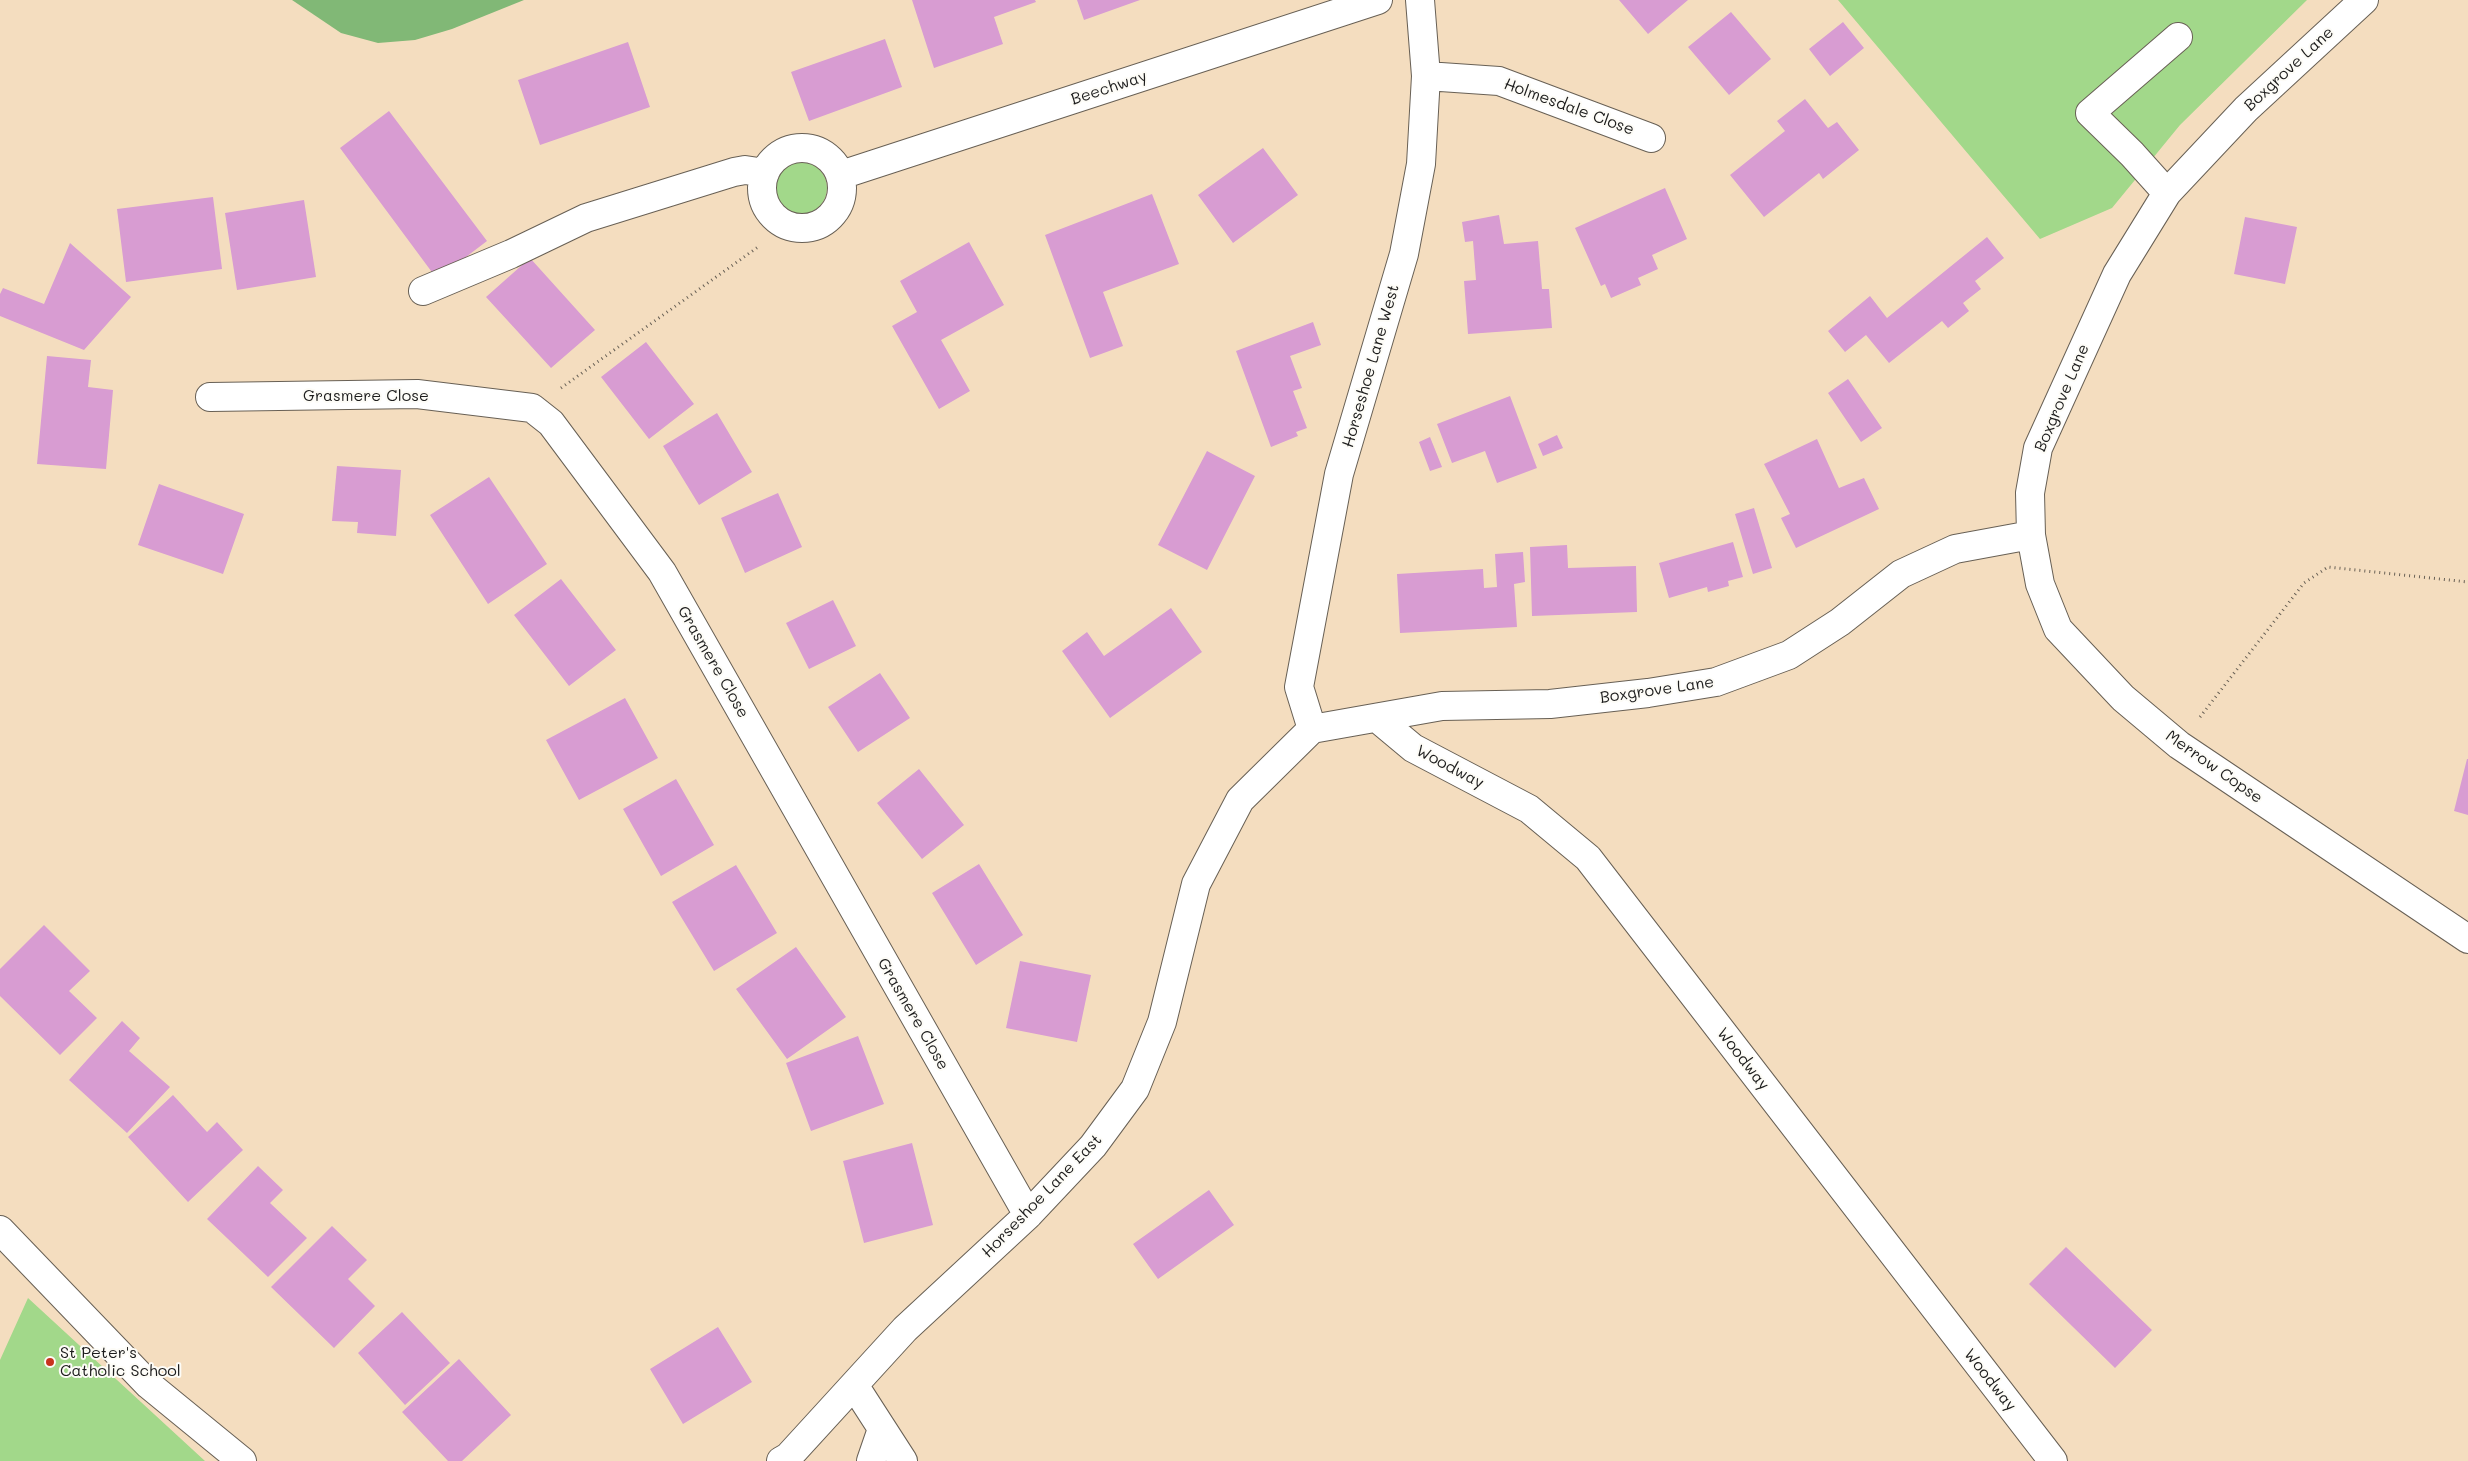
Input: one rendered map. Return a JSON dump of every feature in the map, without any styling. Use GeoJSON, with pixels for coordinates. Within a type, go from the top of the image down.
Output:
{"type":"FeatureCollection","features":[{"type":"Feature","properties":{"kind":"street","name":"Beechway"},"geometry":{"type":"LineString","coordinates":[[841,176],[1378,0]]}},
{"type":"Feature","properties":{"kind":"street","name":"Horseshoe Lane West"},"geometry":{"type":"LineString","coordinates":[[1312,729],[1299,686],[1339,474],[1404,254],[1421,164],[1426,76],[1420,0]]}},
{"type":"Feature","properties":{"kind":"street","name":"Boxgrove Lane"},"geometry":{"type":"LineString","coordinates":[[1312,729],[1442,706],[1550,704],[1648,693],[1716,682],[1789,654],[1840,622],[1900,574],[1955,549],[2031,535],[2030,493],[2038,448],[2117,274],[2167,193],[2246,109],[2364,0]]}},
{"type":"Feature","properties":{"kind":"street"},"geometry":{"type":"LineString","coordinates":[[2167,193],[2132,154],[2090,113],[2178,37]]}},
{"type":"Feature","properties":{"kind":"street","name":"Holmesdale Close"},"geometry":{"type":"LineString","coordinates":[[1426,76],[1499,81],[1651,138]]}},
{"type":"Feature","properties":{"kind":"street"},"geometry":{"type":"LineString","coordinates":[[800,147],[822,153],[834,162],[841,176],[842,192],[833,214],[820,224],[804,228],[780,222],[764,203],[762,188],[765,173],[779,155],[800,147]]}},
{"type":"Feature","properties":{"kind":"street"},"geometry":{"type":"LineString","coordinates":[[422,290],[511,254],[586,218],[734,172],[765,173]]}},
{"type":"Feature","properties":{"kind":"street","name":"Grasmere Close"},"geometry":{"type":"LineString","coordinates":[[210,397],[417,394],[532,408],[551,422],[662,572],[1028,1215]]}},
{"type":"Feature","properties":{"kind":"street","name":"Merrow Copse"},"geometry":{"type":"LineString","coordinates":[[2031,535],[2040,584],[2058,630],[2123,698],[2179,745],[2468,939]]}},
{"type":"Feature","properties":{"kind":"street","name":"Woodway"},"geometry":{"type":"LineString","coordinates":[[1377,718],[1413,748],[1529,809],[1588,858],[2053,1461]]}},
{"type":"Feature","properties":{"kind":"street","name":"Horseshoe Lane East"},"geometry":{"type":"LineString","coordinates":[[781,1461],[788,1457],[905,1329],[1028,1215],[1093,1146],[1135,1089],[1162,1022],[1196,884],[1240,800],[1312,729]]}},
{"type":"Feature","properties":{"kind":"street"},"geometry":{"type":"LineString","coordinates":[[1,1233],[149,1385],[242,1461]]}},
{"type":"Feature","properties":{"kind":"street"},"geometry":{"type":"LineString","coordinates":[[854,1385],[903,1461]]}},
{"type":"Feature","properties":{"kind":"street"},"geometry":{"type":"LineString","coordinates":[[871,1461],[882,1429]]}},
{"type":"Feature","properties":{"kind":"path"},"geometry":{"type":"LineString","coordinates":[[532,408],[758,247]]}},
{"type":"Feature","properties":{"kind":"path"},"geometry":{"type":"LineString","coordinates":[[2179,745],[2304,583],[2328,567],[2468,582]]}},
{"type":"Feature","properties":{"kind":"green space"},"geometry":{"type":"Polygon","coordinates":[[[292,0],[524,0],[452,29],[415,40],[378,43],[341,33],[292,0]]]}},
{"type":"Feature","properties":{"kind":"green space"},"geometry":{"type":"Polygon","coordinates":[[[1838,0],[2307,0],[2180,125],[2112,208],[2040,239],[1838,0]]]}},
{"type":"Feature","properties":{"kind":"green space"},"geometry":{"type":"Polygon","coordinates":[[[801,162],[811,164],[819,170],[825,178],[827,188],[825,198],[819,206],[811,212],[801,214],[791,212],[783,206],[777,198],[775,188],[777,178],[783,170],[791,164],[801,162]]]}},
{"type":"Feature","properties":{"kind":"green space","name":"St Peter's Catholic School"},"geometry":{"type":"Polygon","coordinates":[[[28,1298],[205,1461],[0,1461],[0,1360],[28,1298]]]}},
{"type":"Feature","properties":{"kind":"building"},"geometry":{"type":"Polygon","coordinates":[[[912,0],[1035,0],[1036,2],[994,17],[1003,44],[934,68],[912,0]]]}},
{"type":"Feature","properties":{"kind":"building"},"geometry":{"type":"Polygon","coordinates":[[[1077,0],[1140,0],[1084,20],[1077,0]]]}},
{"type":"Feature","properties":{"kind":"building"},"geometry":{"type":"Polygon","coordinates":[[[1619,0],[1688,0],[1648,34],[1619,0]]]}},
{"type":"Feature","properties":{"kind":"building"},"geometry":{"type":"Polygon","coordinates":[[[1731,12],[1771,59],[1729,95],[1688,47],[1731,12]]]}},
{"type":"Feature","properties":{"kind":"building"},"geometry":{"type":"Polygon","coordinates":[[[1843,22],[1864,48],[1830,76],[1809,49],[1843,22]]]}},
{"type":"Feature","properties":{"kind":"building"},"geometry":{"type":"Polygon","coordinates":[[[885,39],[902,87],[809,121],[791,72],[885,39]]]}},
{"type":"Feature","properties":{"kind":"building"},"geometry":{"type":"Polygon","coordinates":[[[628,42],[650,107],[540,145],[518,80],[628,42]]]}},
{"type":"Feature","properties":{"kind":"building"},"geometry":{"type":"Polygon","coordinates":[[[1805,99],[1828,128],[1837,122],[1859,150],[1823,179],[1819,173],[1764,217],[1730,175],[1785,131],[1777,121],[1805,99]]]}},
{"type":"Feature","properties":{"kind":"building"},"geometry":{"type":"Polygon","coordinates":[[[389,111],[487,241],[437,279],[340,148],[389,111]]]}},
{"type":"Feature","properties":{"kind":"building"},"geometry":{"type":"Polygon","coordinates":[[[1263,148],[1298,195],[1233,243],[1198,195],[1263,148]]]}},
{"type":"Feature","properties":{"kind":"building"},"geometry":{"type":"Polygon","coordinates":[[[1665,188],[1687,239],[1652,255],[1658,269],[1638,278],[1641,285],[1611,298],[1605,284],[1601,286],[1575,228],[1665,188]]]}},
{"type":"Feature","properties":{"kind":"building"},"geometry":{"type":"Polygon","coordinates":[[[1152,194],[1179,264],[1103,292],[1123,346],[1090,358],[1045,235],[1152,194]]]}},
{"type":"Feature","properties":{"kind":"building"},"geometry":{"type":"Polygon","coordinates":[[[213,197],[222,269],[126,282],[117,209],[213,197]]]}},
{"type":"Feature","properties":{"kind":"building"},"geometry":{"type":"Polygon","coordinates":[[[304,200],[316,277],[237,290],[225,213],[304,200]]]}},
{"type":"Feature","properties":{"kind":"building"},"geometry":{"type":"Polygon","coordinates":[[[1499,215],[1504,244],[1538,241],[1542,289],[1549,289],[1552,328],[1468,334],[1464,281],[1476,280],[1473,241],[1465,242],[1462,222],[1499,215]]]}},
{"type":"Feature","properties":{"kind":"building"},"geometry":{"type":"Polygon","coordinates":[[[2245,217],[2297,227],[2285,284],[2234,274],[2245,217]]]}},
{"type":"Feature","properties":{"kind":"building"},"geometry":{"type":"Polygon","coordinates":[[[1987,237],[2004,258],[1975,281],[1981,289],[1963,303],[1969,311],[1948,328],[1942,321],[1889,363],[1866,335],[1845,352],[1828,331],[1870,296],[1887,318],[1987,237]]]}},
{"type":"Feature","properties":{"kind":"building"},"geometry":{"type":"Polygon","coordinates":[[[969,242],[1004,305],[941,340],[970,391],[939,409],[892,326],[917,312],[900,281],[969,242]]]}},
{"type":"Feature","properties":{"kind":"building"},"geometry":{"type":"Polygon","coordinates":[[[70,243],[131,297],[84,350],[0,316],[0,294],[3,288],[44,304],[70,243]]]}},
{"type":"Feature","properties":{"kind":"building"},"geometry":{"type":"Polygon","coordinates":[[[530,258],[595,330],[551,368],[486,297],[530,258]]]}},
{"type":"Feature","properties":{"kind":"building"},"geometry":{"type":"Polygon","coordinates":[[[1313,322],[1321,345],[1290,356],[1302,388],[1293,391],[1307,428],[1296,432],[1298,436],[1271,447],[1236,351],[1313,322]]]}},
{"type":"Feature","properties":{"kind":"building"},"geometry":{"type":"Polygon","coordinates":[[[646,342],[694,404],[649,439],[601,377],[646,342]]]}},
{"type":"Feature","properties":{"kind":"building"},"geometry":{"type":"Polygon","coordinates":[[[47,356],[91,360],[88,387],[113,390],[106,469],[37,464],[47,356]]]}},
{"type":"Feature","properties":{"kind":"building"},"geometry":{"type":"Polygon","coordinates":[[[1848,379],[1882,428],[1861,442],[1828,393],[1848,379]]]}},
{"type":"Feature","properties":{"kind":"building"},"geometry":{"type":"Polygon","coordinates":[[[1510,396],[1537,468],[1497,483],[1485,451],[1452,463],[1437,424],[1510,396]]]}},
{"type":"Feature","properties":{"kind":"building"},"geometry":{"type":"Polygon","coordinates":[[[717,413],[752,472],[699,505],[663,446],[717,413]]]}},
{"type":"Feature","properties":{"kind":"building"},"geometry":{"type":"Polygon","coordinates":[[[1557,435],[1563,448],[1543,456],[1538,444],[1557,435]]]}},
{"type":"Feature","properties":{"kind":"building"},"geometry":{"type":"Polygon","coordinates":[[[1430,437],[1442,467],[1430,471],[1419,442],[1430,437]]]}},
{"type":"Feature","properties":{"kind":"building"},"geometry":{"type":"Polygon","coordinates":[[[1817,439],[1839,488],[1864,478],[1879,509],[1796,548],[1781,518],[1790,514],[1764,464],[1817,439]]]}},
{"type":"Feature","properties":{"kind":"building"},"geometry":{"type":"Polygon","coordinates":[[[1207,451],[1255,476],[1207,570],[1158,545],[1207,451]]]}},
{"type":"Feature","properties":{"kind":"building"},"geometry":{"type":"Polygon","coordinates":[[[337,466],[401,470],[396,536],[357,533],[358,522],[332,521],[337,466]]]}},
{"type":"Feature","properties":{"kind":"building"},"geometry":{"type":"Polygon","coordinates":[[[489,477],[547,564],[488,604],[430,515],[489,477]]]}},
{"type":"Feature","properties":{"kind":"building"},"geometry":{"type":"Polygon","coordinates":[[[159,484],[244,514],[223,574],[138,545],[159,484]]]}},
{"type":"Feature","properties":{"kind":"building"},"geometry":{"type":"Polygon","coordinates":[[[778,493],[802,547],[745,573],[721,518],[778,493]]]}},
{"type":"Feature","properties":{"kind":"building"},"geometry":{"type":"Polygon","coordinates":[[[1754,508],[1772,568],[1753,574],[1735,514],[1754,508]]]}},
{"type":"Feature","properties":{"kind":"building"},"geometry":{"type":"Polygon","coordinates":[[[1733,542],[1743,577],[1728,581],[1729,586],[1708,592],[1707,587],[1669,598],[1659,563],[1733,542]]]}},
{"type":"Feature","properties":{"kind":"building"},"geometry":{"type":"Polygon","coordinates":[[[1567,545],[1568,568],[1636,566],[1637,612],[1532,616],[1530,547],[1567,545]]]}},
{"type":"Feature","properties":{"kind":"building"},"geometry":{"type":"Polygon","coordinates":[[[1523,552],[1525,582],[1514,584],[1517,627],[1400,633],[1397,574],[1483,569],[1484,588],[1497,587],[1495,554],[1523,552]]]}},
{"type":"Feature","properties":{"kind":"building"},"geometry":{"type":"Polygon","coordinates":[[[561,579],[616,650],[569,686],[514,615],[561,579]]]}},
{"type":"Feature","properties":{"kind":"building"},"geometry":{"type":"Polygon","coordinates":[[[833,600],[856,646],[809,669],[786,623],[833,600]]]}},
{"type":"Feature","properties":{"kind":"building"},"geometry":{"type":"Polygon","coordinates":[[[1171,608],[1202,652],[1110,718],[1062,651],[1087,632],[1104,656],[1171,608]]]}},
{"type":"Feature","properties":{"kind":"building"},"geometry":{"type":"Polygon","coordinates":[[[880,673],[910,718],[858,752],[828,707],[880,673]]]}},
{"type":"Feature","properties":{"kind":"building"},"geometry":{"type":"Polygon","coordinates":[[[625,698],[658,758],[579,800],[546,740],[625,698]]]}},
{"type":"Feature","properties":{"kind":"building"},"geometry":{"type":"Polygon","coordinates":[[[2468,759],[2468,815],[2454,811],[2468,759]]]}},
{"type":"Feature","properties":{"kind":"building"},"geometry":{"type":"Polygon","coordinates":[[[919,769],[964,825],[922,859],[877,803],[919,769]]]}},
{"type":"Feature","properties":{"kind":"building"},"geometry":{"type":"Polygon","coordinates":[[[676,779],[714,845],[661,876],[623,809],[676,779]]]}},
{"type":"Feature","properties":{"kind":"building"},"geometry":{"type":"Polygon","coordinates":[[[979,864],[1023,935],[976,965],[932,893],[979,864]]]}},
{"type":"Feature","properties":{"kind":"building"},"geometry":{"type":"Polygon","coordinates":[[[736,865],[777,933],[714,971],[672,902],[736,865]]]}},
{"type":"Feature","properties":{"kind":"building"},"geometry":{"type":"Polygon","coordinates":[[[44,925],[90,971],[69,991],[97,1018],[60,1055],[0,996],[0,969],[44,925]]]}},
{"type":"Feature","properties":{"kind":"building"},"geometry":{"type":"Polygon","coordinates":[[[796,947],[846,1017],[787,1059],[736,989],[796,947]]]}},
{"type":"Feature","properties":{"kind":"building"},"geometry":{"type":"Polygon","coordinates":[[[1020,961],[1091,975],[1077,1042],[1006,1028],[1020,961]]]}},
{"type":"Feature","properties":{"kind":"building"},"geometry":{"type":"Polygon","coordinates":[[[122,1021],[140,1038],[129,1051],[170,1087],[127,1133],[69,1080],[122,1021]]]}},
{"type":"Feature","properties":{"kind":"building"},"geometry":{"type":"Polygon","coordinates":[[[858,1036],[884,1104],[811,1131],[786,1063],[858,1036]]]}},
{"type":"Feature","properties":{"kind":"building"},"geometry":{"type":"Polygon","coordinates":[[[173,1095],[207,1132],[217,1122],[243,1150],[188,1202],[128,1137],[173,1095]]]}},
{"type":"Feature","properties":{"kind":"building"},"geometry":{"type":"Polygon","coordinates":[[[912,1143],[933,1225],[864,1243],[843,1161],[912,1143]]]}},
{"type":"Feature","properties":{"kind":"building"},"geometry":{"type":"Polygon","coordinates":[[[258,1166],[283,1190],[270,1203],[307,1238],[268,1277],[207,1219],[258,1166]]]}},
{"type":"Feature","properties":{"kind":"building"},"geometry":{"type":"Polygon","coordinates":[[[1209,1190],[1234,1225],[1158,1279],[1133,1244],[1209,1190]]]}},
{"type":"Feature","properties":{"kind":"building"},"geometry":{"type":"Polygon","coordinates":[[[332,1226],[367,1260],[348,1279],[375,1306],[334,1348],[271,1287],[332,1226]]]}},
{"type":"Feature","properties":{"kind":"building"},"geometry":{"type":"Polygon","coordinates":[[[2066,1247],[2152,1330],[2115,1368],[2029,1284],[2066,1247]]]}},
{"type":"Feature","properties":{"kind":"building"},"geometry":{"type":"Polygon","coordinates":[[[402,1312],[450,1363],[405,1405],[358,1353],[402,1312]]]}},
{"type":"Feature","properties":{"kind":"building"},"geometry":{"type":"Polygon","coordinates":[[[718,1327],[752,1382],[683,1424],[650,1369],[718,1327]]]}},
{"type":"Feature","properties":{"kind":"building"},"geometry":{"type":"Polygon","coordinates":[[[459,1359],[511,1415],[462,1461],[448,1461],[402,1412],[459,1359]]]}},
{"type":"Feature","properties":{"kind":"place","name":"St Peter's Catholic School"},"geometry":{"type":"Point","coordinates":[50,1362]}}]}
